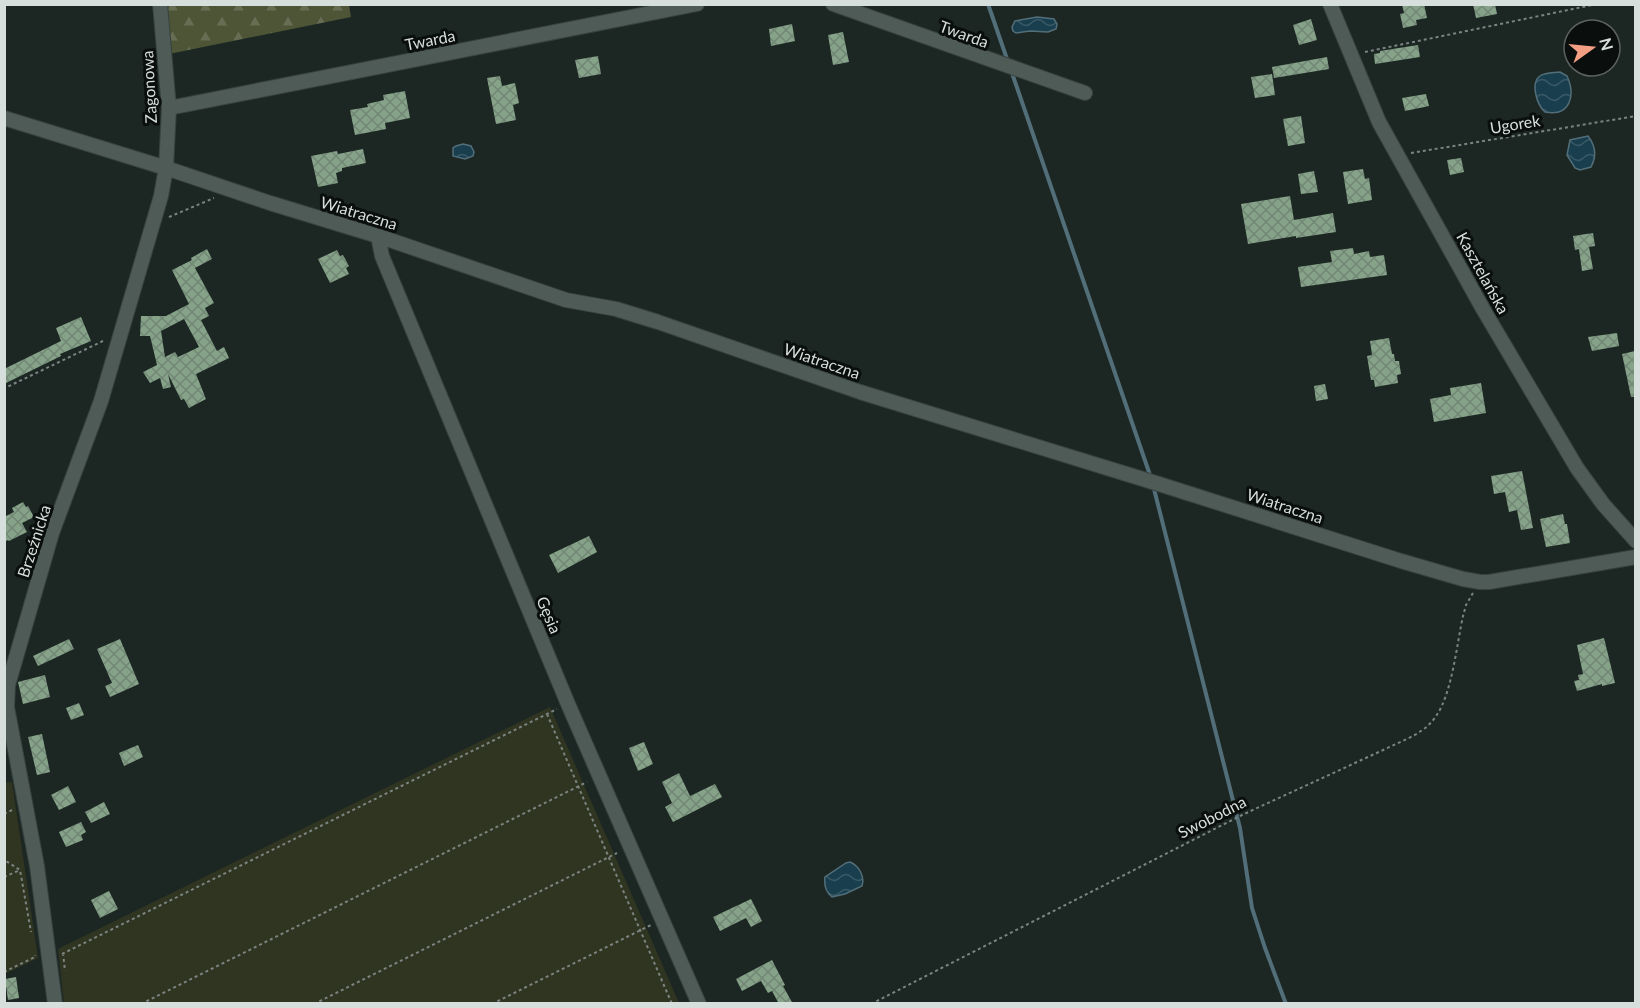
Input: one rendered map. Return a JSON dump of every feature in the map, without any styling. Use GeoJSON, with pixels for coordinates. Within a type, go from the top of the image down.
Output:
{"type":"FeatureCollection","features":[{"type":"Feature","properties":{"kind":"street","name":"Zagonowa"},"geometry":{"type":"LineString","coordinates":[[160,4],[169,108],[166,168]]}},
{"type":"Feature","properties":{"kind":"street","name":"Twarda"},"geometry":{"type":"LineString","coordinates":[[169,108],[697,4]]}},
{"type":"Feature","properties":{"kind":"street","name":"Twarda"},"geometry":{"type":"LineString","coordinates":[[833,4],[1085,93]]}},
{"type":"Feature","properties":{"kind":"street","name":"Kasztelańska"},"geometry":{"type":"LineString","coordinates":[[1330,4],[1379,122],[1484,309],[1577,468],[1635,541]]}},
{"type":"Feature","properties":{"kind":"street","name":"Wiatraczna"},"geometry":{"type":"LineString","coordinates":[[4,118],[378,236],[566,300],[626,312],[860,392],[1401,561],[1480,582],[1635,557]]}},
{"type":"Feature","properties":{"kind":"street","name":"Brzeźnicka"},"geometry":{"type":"LineString","coordinates":[[55,1004],[37,866],[7,707],[8,685],[52,533],[101,401],[161,196],[166,168]]}},
{"type":"Feature","properties":{"kind":"street","name":"Gęsia"},"geometry":{"type":"LineString","coordinates":[[378,236],[382,256],[560,684],[699,1004]]}},
{"type":"Feature","properties":{"kind":"path"},"geometry":{"type":"LineString","coordinates":[[1351,55],[1597,4]]}},
{"type":"Feature","properties":{"kind":"path","name":"Ugorek"},"geometry":{"type":"LineString","coordinates":[[1400,158],[1408,154],[1635,116]]}},
{"type":"Feature","properties":{"kind":"path"},"geometry":{"type":"LineString","coordinates":[[153,224],[231,190]]}},
{"type":"Feature","properties":{"kind":"path"},"geometry":{"type":"LineString","coordinates":[[4,390],[121,332]]}},
{"type":"Feature","properties":{"kind":"path","name":"Swobodna"},"geometry":{"type":"LineString","coordinates":[[871,1004],[1242,815],[1424,729],[1436,716],[1445,699],[1466,604],[1480,582]]}},
{"type":"Feature","properties":{"kind":"path"},"geometry":{"type":"LineString","coordinates":[[58,955],[552,711]]}},
{"type":"Feature","properties":{"kind":"path"},"geometry":{"type":"LineString","coordinates":[[547,714],[672,1004]]}},
{"type":"Feature","properties":{"kind":"path"},"geometry":{"type":"LineString","coordinates":[[141,1004],[584,784]]}},
{"type":"Feature","properties":{"kind":"path"},"geometry":{"type":"LineString","coordinates":[[314,1004],[614,855]]}},
{"type":"Feature","properties":{"kind":"path"},"geometry":{"type":"LineString","coordinates":[[4,856],[6,861],[20,870],[32,935]]}},
{"type":"Feature","properties":{"kind":"path"},"geometry":{"type":"LineString","coordinates":[[4,878],[20,870]]}},
{"type":"Feature","properties":{"kind":"path"},"geometry":{"type":"LineString","coordinates":[[492,1004],[646,927]]}},
{"type":"Feature","properties":{"kind":"path"},"geometry":{"type":"LineString","coordinates":[[4,972],[35,957],[33,946]]}},
{"type":"Feature","properties":{"kind":"green space"},"geometry":{"type":"Polygon","coordinates":[[[167,4],[349,5],[351,17],[169,54],[167,4]]]}},
{"type":"Feature","properties":{"kind":"green space"},"geometry":{"type":"Polygon","coordinates":[[[550,707],[679,1003],[64,1003],[58,949],[550,707]]]}},
{"type":"Feature","properties":{"kind":"green space"},"geometry":{"type":"Polygon","coordinates":[[[12,782],[38,958],[5,974],[4,783],[12,782]]]}},
{"type":"Feature","properties":{"kind":"water"},"geometry":{"type":"Polygon","coordinates":[[[1037,17],[1054,19],[1057,24],[1056,29],[1048,32],[1016,33],[1013,31],[1015,21],[1037,17]]]}},
{"type":"Feature","properties":{"kind":"water"},"geometry":{"type":"Polygon","coordinates":[[[1560,72],[1562,78],[1568,78],[1570,83],[1569,103],[1560,111],[1545,112],[1539,104],[1535,84],[1540,76],[1560,72]]]}},
{"type":"Feature","properties":{"kind":"water"},"geometry":{"type":"Polygon","coordinates":[[[1588,136],[1594,147],[1595,155],[1591,167],[1580,170],[1575,168],[1567,155],[1570,140],[1588,136]]]}},
{"type":"Feature","properties":{"kind":"water"},"geometry":{"type":"Polygon","coordinates":[[[463,144],[471,146],[473,156],[465,159],[453,156],[453,148],[463,144]]]}},
{"type":"Feature","properties":{"kind":"water"},"geometry":{"type":"Polygon","coordinates":[[[850,862],[860,872],[863,879],[862,886],[832,897],[826,888],[825,877],[850,862]]]}},
{"type":"Feature","properties":{"kind":"building"},"geometry":{"type":"Polygon","coordinates":[[[1402,4],[1424,4],[1427,18],[1416,20],[1417,25],[1403,28],[1400,14],[1404,13],[1402,4]]]}},
{"type":"Feature","properties":{"kind":"building"},"geometry":{"type":"Polygon","coordinates":[[[1473,4],[1495,4],[1497,14],[1476,18],[1473,4]]]}},
{"type":"Feature","properties":{"kind":"building"},"geometry":{"type":"Polygon","coordinates":[[[1311,19],[1317,40],[1299,45],[1293,25],[1311,19]]]}},
{"type":"Feature","properties":{"kind":"building"},"geometry":{"type":"Polygon","coordinates":[[[792,24],[795,41],[771,46],[769,29],[792,24]]]}},
{"type":"Feature","properties":{"kind":"building"},"geometry":{"type":"Polygon","coordinates":[[[843,32],[849,62],[833,65],[828,35],[843,32]]]}},
{"type":"Feature","properties":{"kind":"building"},"geometry":{"type":"Polygon","coordinates":[[[1418,45],[1420,57],[1375,64],[1374,54],[1380,51],[1418,45]]]}},
{"type":"Feature","properties":{"kind":"building"},"geometry":{"type":"Polygon","coordinates":[[[598,56],[601,74],[579,78],[575,60],[598,56]]]}},
{"type":"Feature","properties":{"kind":"building"},"geometry":{"type":"Polygon","coordinates":[[[1327,57],[1329,69],[1274,78],[1272,67],[1327,57]]]}},
{"type":"Feature","properties":{"kind":"building"},"geometry":{"type":"Polygon","coordinates":[[[1272,74],[1275,95],[1255,98],[1251,77],[1272,74]]]}},
{"type":"Feature","properties":{"kind":"building"},"geometry":{"type":"Polygon","coordinates":[[[500,76],[502,86],[515,83],[519,103],[513,105],[516,120],[496,124],[487,78],[500,76]]]}},
{"type":"Feature","properties":{"kind":"building"},"geometry":{"type":"Polygon","coordinates":[[[405,91],[410,118],[385,123],[386,129],[355,135],[350,110],[368,107],[367,104],[384,100],[383,95],[405,91]]]}},
{"type":"Feature","properties":{"kind":"building"},"geometry":{"type":"Polygon","coordinates":[[[1426,94],[1429,106],[1405,111],[1402,98],[1426,94]]]}},
{"type":"Feature","properties":{"kind":"building"},"geometry":{"type":"Polygon","coordinates":[[[1301,116],[1305,143],[1288,146],[1283,119],[1301,116]]]}},
{"type":"Feature","properties":{"kind":"building"},"geometry":{"type":"Polygon","coordinates":[[[363,149],[366,163],[342,168],[342,171],[336,173],[338,183],[318,187],[311,156],[363,149]]]}},
{"type":"Feature","properties":{"kind":"building"},"geometry":{"type":"Polygon","coordinates":[[[1461,158],[1464,172],[1450,175],[1447,160],[1461,158]]]}},
{"type":"Feature","properties":{"kind":"building"},"geometry":{"type":"Polygon","coordinates":[[[1363,169],[1365,179],[1369,178],[1372,200],[1348,204],[1343,172],[1363,169]]]}},
{"type":"Feature","properties":{"kind":"building"},"geometry":{"type":"Polygon","coordinates":[[[1314,171],[1318,192],[1301,194],[1298,174],[1314,171]]]}},
{"type":"Feature","properties":{"kind":"building"},"geometry":{"type":"Polygon","coordinates":[[[1290,196],[1294,220],[1333,213],[1336,232],[1248,244],[1241,204],[1290,196]]]}},
{"type":"Feature","properties":{"kind":"building"},"geometry":{"type":"Polygon","coordinates":[[[1593,233],[1595,246],[1589,247],[1593,269],[1582,271],[1579,249],[1575,250],[1573,236],[1593,233]]]}},
{"type":"Feature","properties":{"kind":"building"},"geometry":{"type":"Polygon","coordinates":[[[1353,248],[1354,254],[1369,251],[1370,257],[1384,255],[1387,275],[1301,287],[1298,267],[1332,262],[1330,251],[1353,248]]]}},
{"type":"Feature","properties":{"kind":"building"},"geometry":{"type":"Polygon","coordinates":[[[207,249],[212,259],[195,268],[214,303],[205,308],[209,316],[201,320],[217,351],[224,347],[229,358],[196,374],[206,399],[189,408],[184,399],[181,400],[168,374],[171,387],[163,389],[160,378],[150,383],[143,372],[157,365],[150,336],[140,336],[141,316],[166,316],[189,304],[172,270],[207,249]],[[184,319],[161,331],[165,357],[175,352],[178,357],[199,347],[184,319]]]}},
{"type":"Feature","properties":{"kind":"building"},"geometry":{"type":"Polygon","coordinates":[[[337,250],[349,266],[346,268],[349,274],[330,283],[318,259],[337,250]]]}},
{"type":"Feature","properties":{"kind":"building"},"geometry":{"type":"Polygon","coordinates":[[[81,317],[91,341],[60,354],[61,356],[4,384],[4,369],[61,341],[56,328],[81,317]]]}},
{"type":"Feature","properties":{"kind":"building"},"geometry":{"type":"Polygon","coordinates":[[[1617,333],[1619,346],[1592,351],[1588,337],[1617,333]]]}},
{"type":"Feature","properties":{"kind":"building"},"geometry":{"type":"Polygon","coordinates":[[[1389,338],[1395,361],[1399,361],[1401,374],[1397,375],[1398,383],[1375,387],[1374,380],[1371,380],[1367,356],[1372,355],[1370,341],[1389,338]]]}},
{"type":"Feature","properties":{"kind":"building"},"geometry":{"type":"Polygon","coordinates":[[[1635,351],[1635,397],[1631,397],[1622,354],[1635,351]]]}},
{"type":"Feature","properties":{"kind":"building"},"geometry":{"type":"Polygon","coordinates":[[[1481,383],[1486,413],[1434,422],[1430,399],[1451,395],[1450,388],[1481,383]]]}},
{"type":"Feature","properties":{"kind":"building"},"geometry":{"type":"Polygon","coordinates":[[[1325,384],[1328,399],[1316,401],[1314,386],[1325,384]]]}},
{"type":"Feature","properties":{"kind":"building"},"geometry":{"type":"Polygon","coordinates":[[[1522,471],[1533,528],[1521,530],[1517,510],[1509,512],[1505,492],[1494,494],[1491,476],[1522,471]]]}},
{"type":"Feature","properties":{"kind":"building"},"geometry":{"type":"Polygon","coordinates":[[[23,502],[34,517],[22,523],[27,532],[4,542],[4,517],[14,512],[12,508],[23,502]]]}},
{"type":"Feature","properties":{"kind":"building"},"geometry":{"type":"Polygon","coordinates":[[[1563,514],[1570,543],[1546,547],[1540,519],[1563,514]]]}},
{"type":"Feature","properties":{"kind":"building"},"geometry":{"type":"Polygon","coordinates":[[[589,536],[597,552],[558,573],[549,555],[589,536]]]}},
{"type":"Feature","properties":{"kind":"building"},"geometry":{"type":"Polygon","coordinates":[[[1604,638],[1615,683],[1577,691],[1574,681],[1579,680],[1578,675],[1583,674],[1577,645],[1604,638]]]}},
{"type":"Feature","properties":{"kind":"building"},"geometry":{"type":"Polygon","coordinates":[[[69,639],[74,649],[38,666],[33,656],[69,639]]]}},
{"type":"Feature","properties":{"kind":"building"},"geometry":{"type":"Polygon","coordinates":[[[120,639],[139,684],[110,697],[105,686],[112,683],[97,649],[120,639]]]}},
{"type":"Feature","properties":{"kind":"building"},"geometry":{"type":"Polygon","coordinates":[[[45,675],[50,697],[23,704],[18,682],[45,675]]]}},
{"type":"Feature","properties":{"kind":"building"},"geometry":{"type":"Polygon","coordinates":[[[79,703],[84,715],[71,720],[66,708],[79,703]]]}},
{"type":"Feature","properties":{"kind":"building"},"geometry":{"type":"Polygon","coordinates":[[[42,734],[50,772],[37,775],[28,737],[42,734]]]}},
{"type":"Feature","properties":{"kind":"building"},"geometry":{"type":"Polygon","coordinates":[[[644,742],[653,764],[638,771],[629,748],[644,742]]]}},
{"type":"Feature","properties":{"kind":"building"},"geometry":{"type":"Polygon","coordinates":[[[138,745],[143,757],[124,766],[119,753],[138,745]]]}},
{"type":"Feature","properties":{"kind":"building"},"geometry":{"type":"Polygon","coordinates":[[[679,773],[690,796],[715,784],[722,797],[673,822],[665,807],[672,803],[662,782],[679,773]]]}},
{"type":"Feature","properties":{"kind":"building"},"geometry":{"type":"Polygon","coordinates":[[[68,786],[76,802],[59,810],[51,795],[68,786]]]}},
{"type":"Feature","properties":{"kind":"building"},"geometry":{"type":"Polygon","coordinates":[[[104,802],[110,814],[91,823],[85,812],[104,802]]]}},
{"type":"Feature","properties":{"kind":"building"},"geometry":{"type":"Polygon","coordinates":[[[81,822],[86,832],[81,835],[83,840],[66,847],[59,832],[81,822]]]}},
{"type":"Feature","properties":{"kind":"building"},"geometry":{"type":"Polygon","coordinates":[[[109,891],[118,909],[100,918],[91,900],[109,891]]]}},
{"type":"Feature","properties":{"kind":"building"},"geometry":{"type":"Polygon","coordinates":[[[751,899],[762,921],[751,927],[746,918],[720,931],[713,917],[751,899]]]}},
{"type":"Feature","properties":{"kind":"building"},"geometry":{"type":"Polygon","coordinates":[[[772,960],[793,1004],[779,1004],[772,991],[768,993],[761,981],[742,991],[736,979],[772,960]]]}},
{"type":"Feature","properties":{"kind":"building"},"geometry":{"type":"Polygon","coordinates":[[[16,977],[19,998],[8,1000],[5,979],[16,977]]]}},
{"type":"Feature","properties":{"kind":"waterway"},"geometry":{"type":"LineString","coordinates":[[988,4],[1008,62]]}},
{"type":"Feature","properties":{"kind":"waterway"},"geometry":{"type":"LineString","coordinates":[[1012,73],[1151,478]]}},
{"type":"Feature","properties":{"kind":"waterway"},"geometry":{"type":"LineString","coordinates":[[1153,485],[1240,828],[1252,908],[1286,1004]]}}]}
